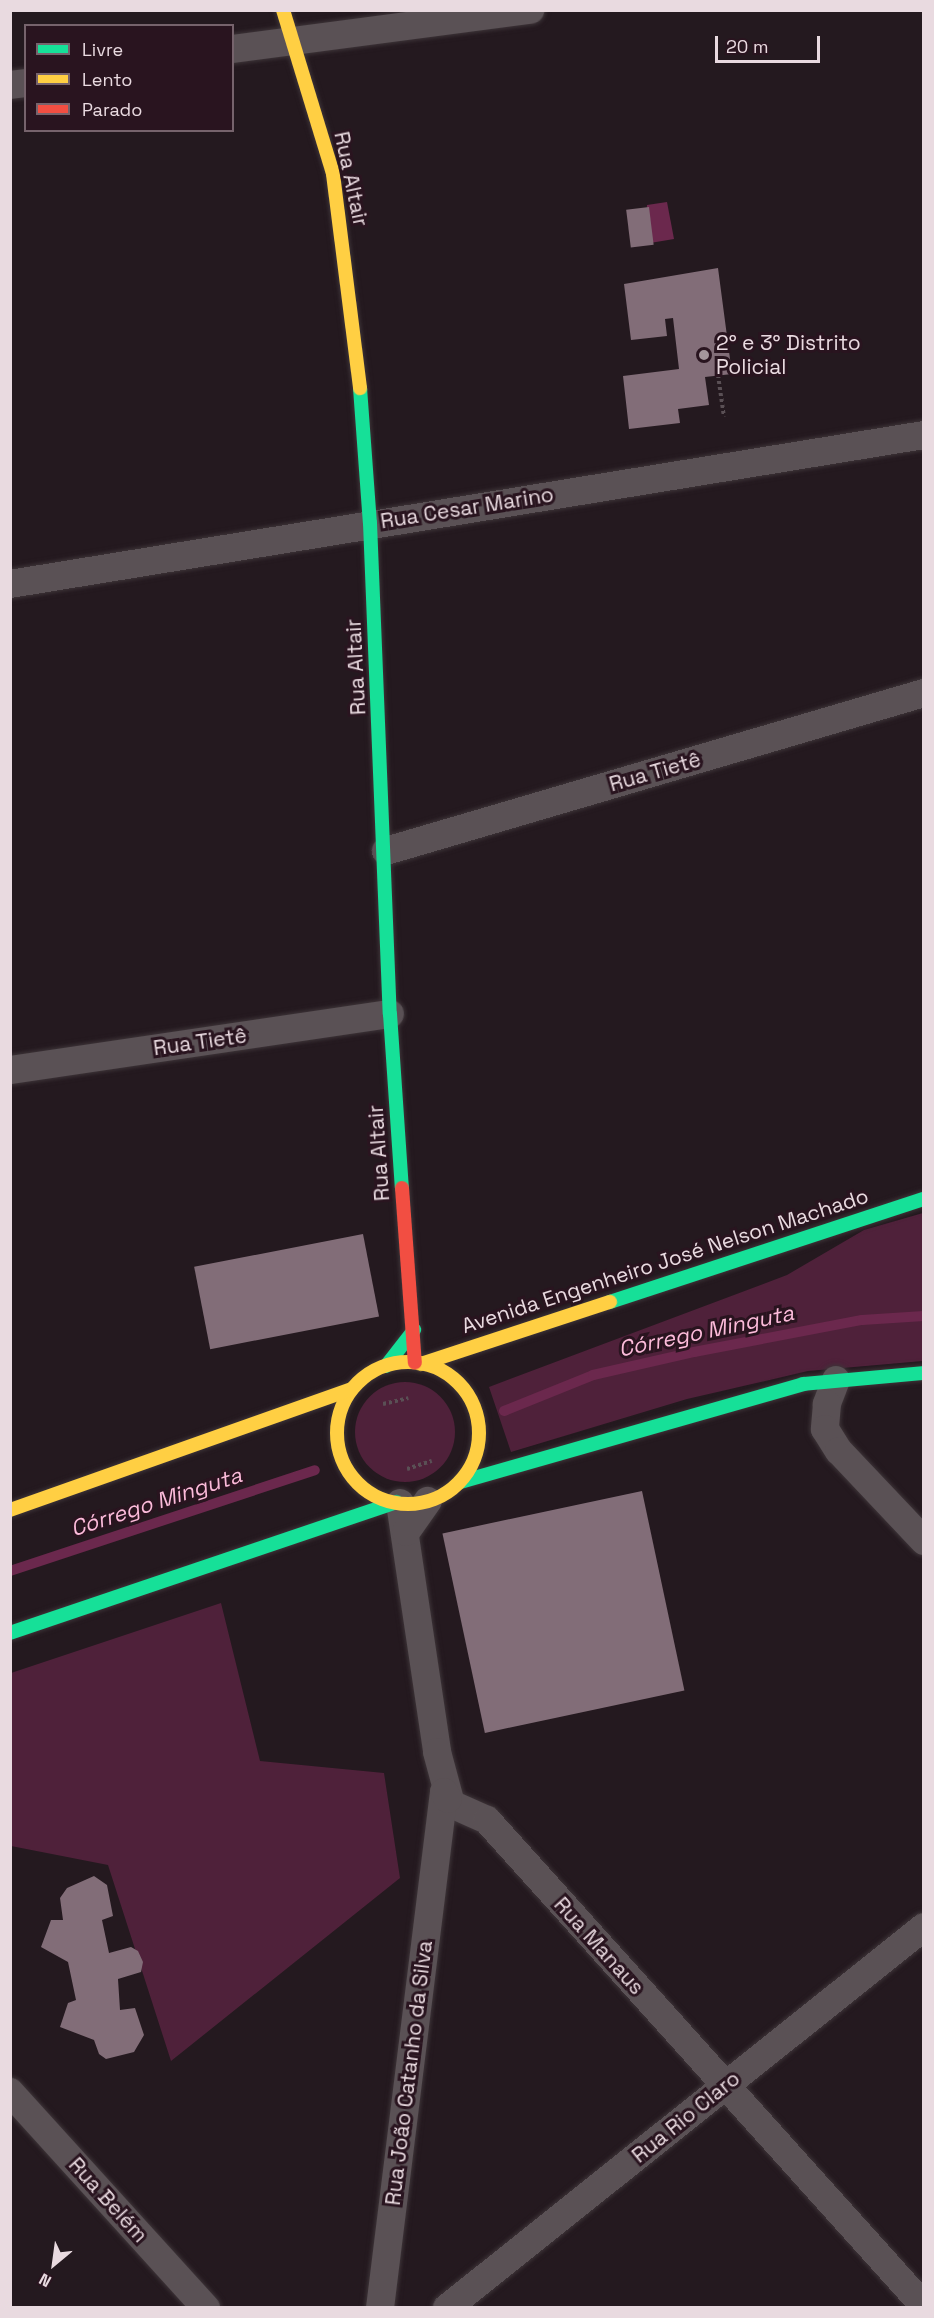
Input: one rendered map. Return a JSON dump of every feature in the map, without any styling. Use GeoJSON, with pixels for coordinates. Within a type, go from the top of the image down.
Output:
{"type":"FeatureCollection","features":[{"type":"Feature","properties":{"kind":"main road","name":"Rua Altair"},"geometry":{"type":"LineString","coordinates":[[284,10],[333,174],[357,341],[370,523],[386,851],[390,1014],[418,1363]]}},
{"type":"Feature","properties":{"kind":"main road","name":"Avenida Engenheiro José Nelson Machado"},"geometry":{"type":"LineString","coordinates":[[418,1363],[924,1198]]}},
{"type":"Feature","properties":{"kind":"main road"},"geometry":{"type":"LineString","coordinates":[[386,1366],[414,1330]]}},
{"type":"Feature","properties":{"kind":"main road"},"geometry":{"type":"LineString","coordinates":[[10,1510],[352,1389],[365,1377],[386,1366],[418,1363],[448,1374],[461,1385],[478,1418],[476,1455],[460,1482]]}},
{"type":"Feature","properties":{"kind":"main road"},"geometry":{"type":"LineString","coordinates":[[10,1633],[398,1503],[428,1501],[460,1482],[803,1384],[924,1373]]}},
{"type":"Feature","properties":{"kind":"main road"},"geometry":{"type":"LineString","coordinates":[[352,1389],[338,1424],[343,1462],[366,1490],[398,1503]]}},
{"type":"Feature","properties":{"kind":"street"},"geometry":{"type":"LineString","coordinates":[[234,49],[293,39],[530,10]]}},
{"type":"Feature","properties":{"kind":"street","name":"Rua Cesar Marino"},"geometry":{"type":"LineString","coordinates":[[10,584],[370,523],[924,435]]}},
{"type":"Feature","properties":{"kind":"street","name":"Rua Tietê"},"geometry":{"type":"LineString","coordinates":[[386,851],[924,693]]}},
{"type":"Feature","properties":{"kind":"street","name":"Rua Tietê"},"geometry":{"type":"LineString","coordinates":[[10,1070],[390,1014]]}},
{"type":"Feature","properties":{"kind":"street"},"geometry":{"type":"LineString","coordinates":[[836,1380],[827,1404],[825,1429],[839,1451],[924,1541]]}},
{"type":"Feature","properties":{"kind":"street"},"geometry":{"type":"LineString","coordinates":[[406,1532],[428,1501]]}},
{"type":"Feature","properties":{"kind":"street"},"geometry":{"type":"LineString","coordinates":[[398,1503],[406,1532],[437,1752],[451,1804]]}},
{"type":"Feature","properties":{"kind":"street","name":"Rua João Catanho da Silva"},"geometry":{"type":"LineString","coordinates":[[380,2307],[444,1792],[451,1804]]}},
{"type":"Feature","properties":{"kind":"street","name":"Rua Manaus"},"geometry":{"type":"LineString","coordinates":[[451,1804],[488,1820],[723,2086],[924,2306]]}},
{"type":"Feature","properties":{"kind":"street"},"geometry":{"type":"LineString","coordinates":[[437,1839],[468,1820],[488,1820]]}},
{"type":"Feature","properties":{"kind":"street","name":"Rua Rio Claro"},"geometry":{"type":"LineString","coordinates":[[447,2307],[924,1927]]}},
{"type":"Feature","properties":{"kind":"street","name":"Rua Belém"},"geometry":{"type":"LineString","coordinates":[[10,2092],[206,2307]]}},
{"type":"Feature","properties":{"kind":"path"},"geometry":{"type":"LineString","coordinates":[[718,375],[723,417]]}},
{"type":"Feature","properties":{"kind":"path"},"geometry":{"type":"LineString","coordinates":[[404,1469],[438,1460]]}},
{"type":"Feature","properties":{"kind":"shaded area"},"geometry":{"type":"Polygon","coordinates":[[[667,202],[674,239],[644,244],[647,205],[667,202]]]}},
{"type":"Feature","properties":{"kind":"shaded area"},"geometry":{"type":"Polygon","coordinates":[[[923,1213],[923,1361],[808,1371],[687,1399],[511,1452],[489,1387],[787,1275],[864,1230],[923,1213]]]}},
{"type":"Feature","properties":{"kind":"shaded area"},"geometry":{"type":"Polygon","coordinates":[[[405,1382],[424,1386],[440,1397],[451,1413],[455,1432],[451,1451],[440,1467],[424,1478],[405,1482],[386,1478],[370,1467],[359,1451],[355,1432],[359,1413],[370,1397],[386,1386],[405,1382]]]}},
{"type":"Feature","properties":{"kind":"shaded area"},"geometry":{"type":"Polygon","coordinates":[[[221,1603],[260,1761],[384,1773],[400,1878],[171,2061],[108,1865],[11,1846],[11,1673],[221,1603]]]}},
{"type":"Feature","properties":{"kind":"building"},"geometry":{"type":"Polygon","coordinates":[[[649,207],[654,245],[631,248],[626,210],[649,207]]]}},
{"type":"Feature","properties":{"kind":"building","name":"2° e 3° Distrito Policial"},"geometry":{"type":"Polygon","coordinates":[[[718,268],[732,374],[705,377],[709,405],[678,409],[680,423],[629,429],[623,376],[679,369],[673,318],[665,319],[667,336],[631,340],[624,284],[718,268]]]}},
{"type":"Feature","properties":{"kind":"building"},"geometry":{"type":"Polygon","coordinates":[[[363,1234],[379,1316],[210,1349],[194,1267],[363,1234]]]}},
{"type":"Feature","properties":{"kind":"building"},"geometry":{"type":"Polygon","coordinates":[[[642,1491],[684,1691],[485,1733],[442,1533],[642,1491]]]}},
{"type":"Feature","properties":{"kind":"building"},"geometry":{"type":"Polygon","coordinates":[[[94,1876],[107,1885],[113,1916],[102,1920],[109,1953],[131,1947],[138,1951],[143,1962],[141,1972],[118,1979],[120,2010],[135,2008],[144,2035],[134,2052],[106,2059],[99,2054],[94,2040],[60,2027],[68,2003],[76,2000],[68,1962],[41,1947],[51,1920],[63,1920],[60,1898],[67,1888],[94,1876]]]}},
{"type":"Feature","properties":{"kind":"waterway","name":"Córrego Minguta"},"geometry":{"type":"LineString","coordinates":[[504,1411],[593,1375],[694,1352],[862,1320],[924,1316]]}},
{"type":"Feature","properties":{"kind":"waterway","name":"Córrego Minguta"},"geometry":{"type":"LineString","coordinates":[[10,1571],[315,1470]]}},
{"type":"Feature","properties":{"kind":"traffic: fast"},"geometry":{"type":"LineString","coordinates":[[360,388],[370,523],[390,1014],[402,1188]]}},
{"type":"Feature","properties":{"kind":"traffic: fast"},"geometry":{"type":"LineString","coordinates":[[610,1302],[924,1199]]}},
{"type":"Feature","properties":{"kind":"traffic: fast"},"geometry":{"type":"LineString","coordinates":[[386,1366],[414,1330]]}},
{"type":"Feature","properties":{"kind":"traffic: fast"},"geometry":{"type":"LineString","coordinates":[[460,1482],[803,1384],[924,1373]]}},
{"type":"Feature","properties":{"kind":"traffic: fast"},"geometry":{"type":"LineString","coordinates":[[10,1633],[396,1502]]}},
{"type":"Feature","properties":{"kind":"traffic: slow"},"geometry":{"type":"LineString","coordinates":[[283,10],[333,174],[360,388]]}},
{"type":"Feature","properties":{"kind":"traffic: slow"},"geometry":{"type":"LineString","coordinates":[[421,1364],[610,1302]]}},
{"type":"Feature","properties":{"kind":"traffic: slow"},"geometry":{"type":"LineString","coordinates":[[408,1362],[435,1368],[458,1383],[473,1406],[479,1433],[473,1460],[458,1483],[435,1498],[408,1504],[381,1498],[358,1483],[343,1460],[337,1433],[343,1406],[358,1383],[381,1368],[408,1362]]}},
{"type":"Feature","properties":{"kind":"traffic: slow"},"geometry":{"type":"LineString","coordinates":[[10,1510],[352,1389]]}},
{"type":"Feature","properties":{"kind":"traffic: jam"},"geometry":{"type":"LineString","coordinates":[[402,1188],[415,1363]]}},
{"type":"Feature","properties":{"kind":"place","name":"2° e 3° Distrito Policial"},"geometry":{"type":"Point","coordinates":[704,355]}}]}
